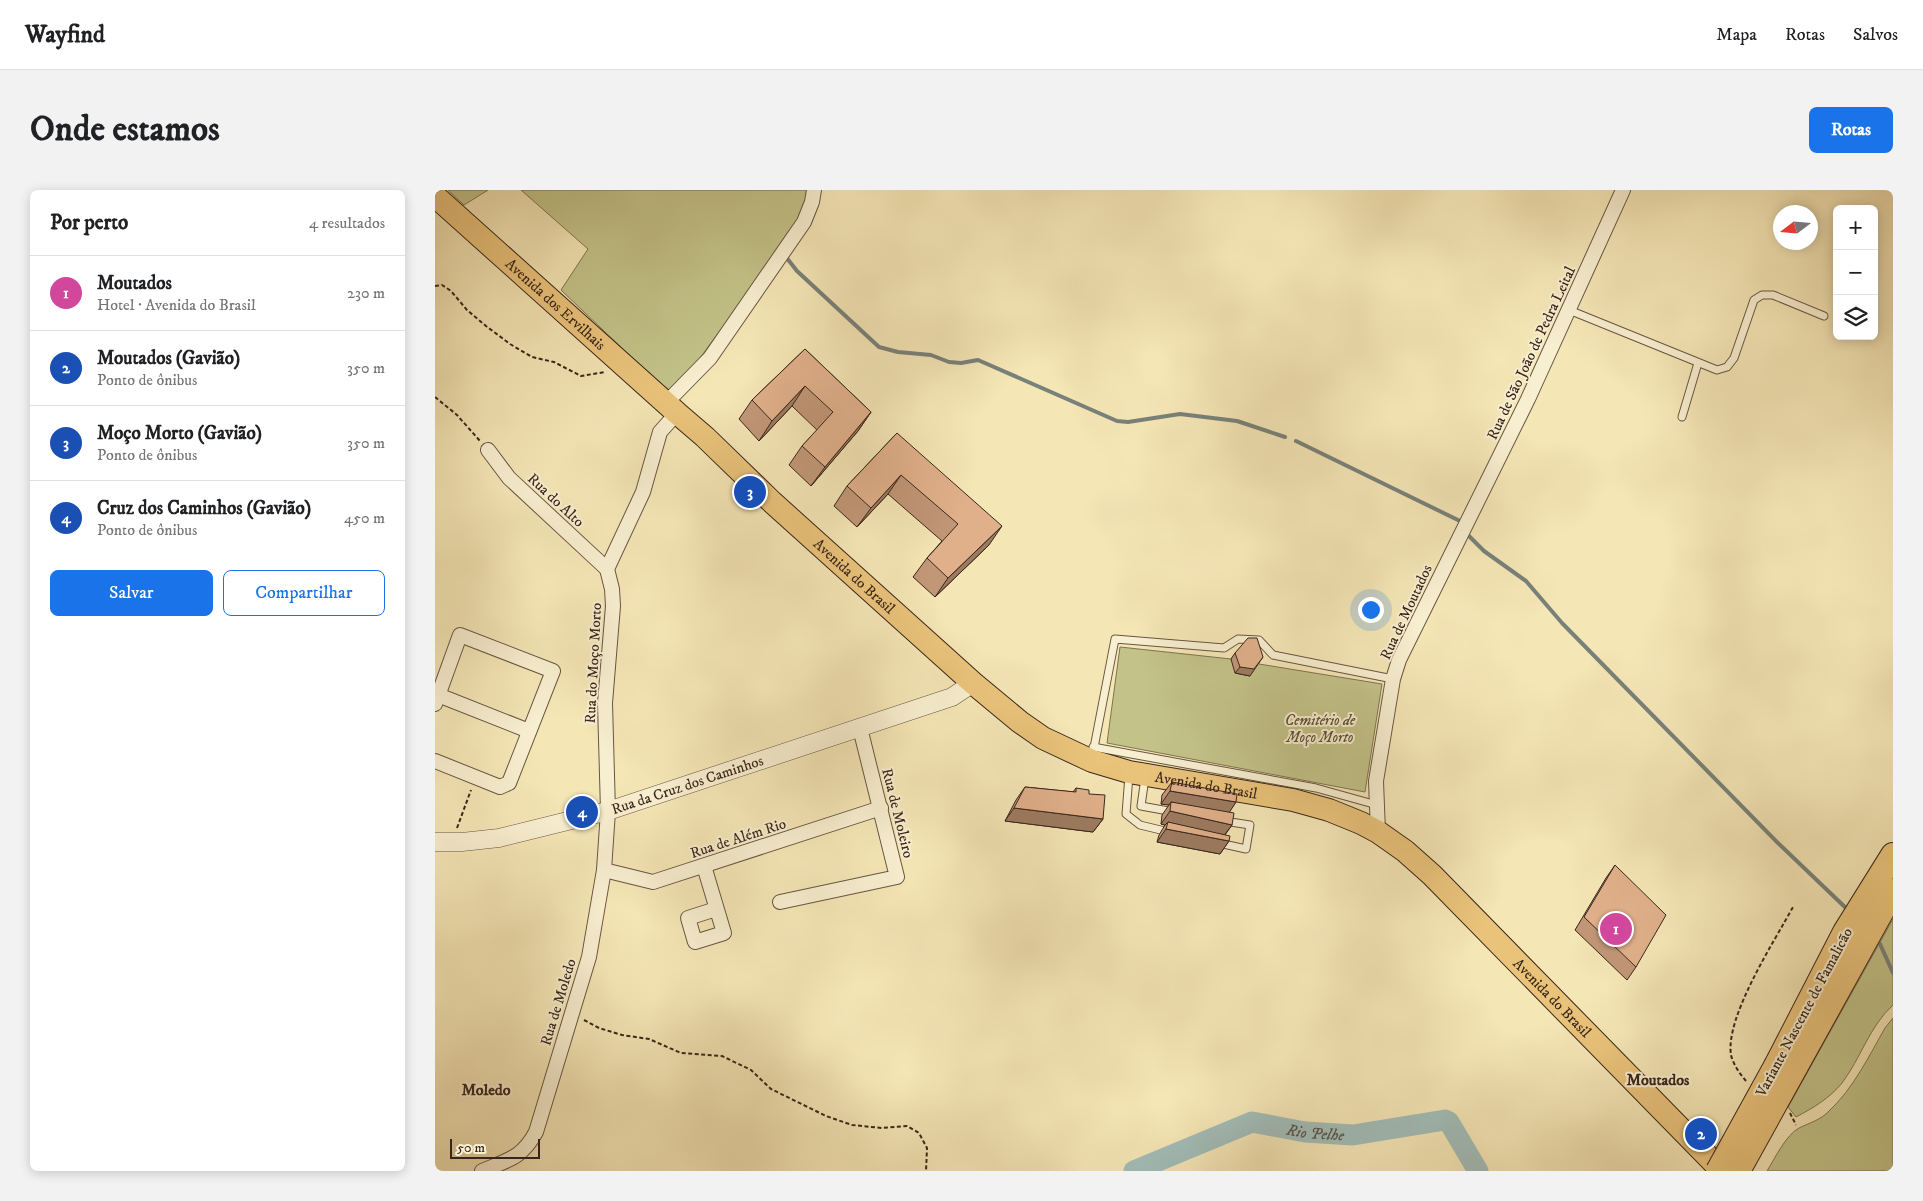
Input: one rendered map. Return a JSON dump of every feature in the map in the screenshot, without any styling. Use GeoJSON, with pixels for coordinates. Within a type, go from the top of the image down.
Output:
{"type":"FeatureCollection","features":[{"type":"Feature","properties":{"kind":"highway","name":"Variante Nascente de Famalicão"},"geometry":{"type":"LineString","coordinates":[[1738,1171],[1845,932],[1893,855]]}},
{"type":"Feature","properties":{"kind":"highway","name":"Variante Nascente de Famalicão"},"geometry":{"type":"LineString","coordinates":[[1718,1171],[1786,1066],[1893,891]]}},
{"type":"Feature","properties":{"kind":"main road","name":"Avenida dos Ervilhais"},"geometry":{"type":"LineString","coordinates":[[435,196],[671,408]]}},
{"type":"Feature","properties":{"kind":"main road","name":"Avenida do Brasil"},"geometry":{"type":"LineString","coordinates":[[671,408],[973,682],[1020,722],[1043,738],[1093,754],[1137,774],[1293,800],[1329,810],[1378,832],[1405,851],[1432,875],[1722,1171]]}},
{"type":"Feature","properties":{"kind":"street"},"geometry":{"type":"LineString","coordinates":[[607,569],[643,492],[660,432],[671,408],[710,358],[804,222],[812,202],[814,190]]}},
{"type":"Feature","properties":{"kind":"street","name":"Rua de São João de Pedra Leital"},"geometry":{"type":"LineString","coordinates":[[1464,528],[1529,399],[1623,190]]}},
{"type":"Feature","properties":{"kind":"street","name":"Rua do Alto"},"geometry":{"type":"LineString","coordinates":[[488,450],[509,478],[607,569]]}},
{"type":"Feature","properties":{"kind":"street","name":"Rua de Moutados"},"geometry":{"type":"LineString","coordinates":[[1378,832],[1376,781],[1393,679],[1399,660],[1464,528]]}},
{"type":"Feature","properties":{"kind":"street","name":"Rua do Moço Morto"},"geometry":{"type":"LineString","coordinates":[[607,569],[613,606],[605,703],[608,811]]}},
{"type":"Feature","properties":{"kind":"street"},"geometry":{"type":"LineString","coordinates":[[435,761],[500,787],[509,783],[553,671],[461,635],[437,700],[529,731]]}},
{"type":"Feature","properties":{"kind":"street","name":"Rua da Cruz dos Caminhos"},"geometry":{"type":"LineString","coordinates":[[934,702],[953,680],[954,665]]}},
{"type":"Feature","properties":{"kind":"street","name":"Rua da Cruz dos Caminhos"},"geometry":{"type":"LineString","coordinates":[[443,842],[499,838],[608,811],[952,697],[973,682]]}},
{"type":"Feature","properties":{"kind":"street","name":"Rua de Moleiro"},"geometry":{"type":"LineString","coordinates":[[780,902],[897,877],[860,728]]}},
{"type":"Feature","properties":{"kind":"street","name":"Rua de Além Rio"},"geometry":{"type":"LineString","coordinates":[[604,870],[653,882],[881,808]]}},
{"type":"Feature","properties":{"kind":"street","name":"Rua de Moledo"},"geometry":{"type":"LineString","coordinates":[[482,1171],[519,1155],[529,1145],[536,1132],[589,957],[604,870],[608,811]]}},
{"type":"Feature","properties":{"kind":"street"},"geometry":{"type":"LineString","coordinates":[[704,866],[717,909]]}},
{"type":"Feature","properties":{"kind":"lane"},"geometry":{"type":"LineString","coordinates":[[1569,310],[1717,370],[1727,367],[1734,358],[1754,300],[1762,295],[1773,295],[1824,316]]}},
{"type":"Feature","properties":{"kind":"lane"},"geometry":{"type":"LineString","coordinates":[[1682,418],[1698,363]]}},
{"type":"Feature","properties":{"kind":"lane"},"geometry":{"type":"LineString","coordinates":[[1377,805],[1316,788],[1093,754],[1115,639],[1224,648],[1238,639],[1259,640],[1273,655],[1393,679]]}},
{"type":"Feature","properties":{"kind":"lane"},"geometry":{"type":"LineString","coordinates":[[1137,774],[1141,806],[1178,813]]}},
{"type":"Feature","properties":{"kind":"lane"},"geometry":{"type":"LineString","coordinates":[[1137,774],[1127,814],[1140,825],[1178,834]]}},
{"type":"Feature","properties":{"kind":"lane"},"geometry":{"type":"LineString","coordinates":[[1207,840],[1246,849],[1250,825],[1214,819]]}},
{"type":"Feature","properties":{"kind":"path"},"geometry":{"type":"LineString","coordinates":[[435,286],[442,285],[451,291],[473,315],[510,344],[532,357],[553,362],[581,376],[627,368]]}},
{"type":"Feature","properties":{"kind":"path"},"geometry":{"type":"LineString","coordinates":[[435,397],[457,415],[488,450]]}},
{"type":"Feature","properties":{"kind":"path"},"geometry":{"type":"LineString","coordinates":[[443,842],[476,779]]}},
{"type":"Feature","properties":{"kind":"path"},"geometry":{"type":"LineString","coordinates":[[1753,1086],[1739,1073],[1731,1056],[1731,1037],[1743,998],[1793,907]]}},
{"type":"Feature","properties":{"kind":"path"},"geometry":{"type":"LineString","coordinates":[[572,1012],[599,1028],[622,1035],[649,1039],[681,1053],[722,1056],[751,1070],[771,1089],[826,1116],[852,1124],[882,1128],[907,1126],[919,1133],[927,1148],[926,1171]]}},
{"type":"Feature","properties":{"kind":"path"},"geometry":{"type":"LineString","coordinates":[[1787,1109],[1796,1124]]}},
{"type":"Feature","properties":{"kind":"green space"},"geometry":{"type":"Polygon","coordinates":[[[448,190],[488,190],[464,205],[448,190]]]}},
{"type":"Feature","properties":{"kind":"green space"},"geometry":{"type":"Polygon","coordinates":[[[521,190],[810,190],[802,218],[700,358],[675,389],[667,391],[561,290],[588,249],[521,190]]]}},
{"type":"Feature","properties":{"kind":"green space","name":"Cemitério de Moço Morto"},"geometry":{"type":"Polygon","coordinates":[[[1244,643],[1253,645],[1259,664],[1382,684],[1365,792],[1107,743],[1120,647],[1231,659],[1244,643]]]}},
{"type":"Feature","properties":{"kind":"green space"},"geometry":{"type":"Polygon","coordinates":[[[1893,919],[1893,1005],[1871,1033],[1842,1083],[1821,1102],[1796,1117],[1788,1107],[1893,919]]]}},
{"type":"Feature","properties":{"kind":"green space"},"geometry":{"type":"Polygon","coordinates":[[[1893,1018],[1893,1171],[1767,1171],[1781,1147],[1794,1131],[1826,1114],[1846,1093],[1893,1018]]]}},
{"type":"Feature","properties":{"kind":"building"},"geometry":{"type":"Polygon","coordinates":[[[805,349],[871,412],[825,467],[802,446],[833,412],[805,386],[772,421],[752,400],[805,349]]]}},
{"type":"Feature","properties":{"kind":"building"},"geometry":{"type":"Polygon","coordinates":[[[897,433],[1002,526],[948,578],[927,558],[958,524],[901,475],[871,508],[847,486],[897,433]]]}},
{"type":"Feature","properties":{"kind":"building"},"geometry":{"type":"Polygon","coordinates":[[[1248,638],[1257,638],[1263,657],[1254,669],[1240,667],[1235,653],[1248,638]]]}},
{"type":"Feature","properties":{"kind":"building"},"geometry":{"type":"Polygon","coordinates":[[[1172,782],[1237,794],[1236,802],[1170,791],[1172,782]]]}},
{"type":"Feature","properties":{"kind":"building"},"geometry":{"type":"Polygon","coordinates":[[[1025,787],[1076,792],[1076,788],[1089,790],[1089,794],[1105,795],[1103,819],[1014,808],[1025,787]]]}},
{"type":"Feature","properties":{"kind":"building"},"geometry":{"type":"Polygon","coordinates":[[[1171,802],[1234,813],[1232,825],[1170,811],[1171,802]]]}},
{"type":"Feature","properties":{"kind":"building"},"geometry":{"type":"Polygon","coordinates":[[[1168,822],[1230,836],[1229,841],[1166,829],[1168,822]]]}},
{"type":"Feature","properties":{"kind":"building"},"geometry":{"type":"Polygon","coordinates":[[[1615,865],[1666,915],[1636,967],[1584,917],[1615,865]]]}},
{"type":"Feature","properties":{"kind":"waterway"},"geometry":{"type":"LineString","coordinates":[[786,257],[797,271],[879,347],[898,352],[931,355],[949,362],[961,363],[978,360],[1117,421],[1128,422],[1180,414],[1237,421],[1285,437]]}},
{"type":"Feature","properties":{"kind":"waterway"},"geometry":{"type":"LineString","coordinates":[[1296,441],[1460,521]]}},
{"type":"Feature","properties":{"kind":"waterway"},"geometry":{"type":"LineString","coordinates":[[1469,536],[1484,551],[1526,581],[1562,623],[1779,844],[1848,910]]}},
{"type":"Feature","properties":{"kind":"waterway"},"geometry":{"type":"LineString","coordinates":[[1880,944],[1893,973]]}},
{"type":"Feature","properties":{"kind":"waterway","name":"Rio Pelhe"},"geometry":{"type":"LineString","coordinates":[[1134,1171],[1252,1122],[1305,1132],[1353,1135],[1445,1120],[1449,1122],[1478,1171]]}},
{"type":"Feature","properties":{"kind":"place","name":"Moço Morto (Gavião)"},"geometry":{"type":"Point","coordinates":[750,492]}},
{"type":"Feature","properties":{"kind":"place","name":"Cruz dos Caminhos (Gavião)"},"geometry":{"type":"Point","coordinates":[582,812]}},
{"type":"Feature","properties":{"kind":"place","name":"Moutados"},"geometry":{"type":"Point","coordinates":[1616,929]}},
{"type":"Feature","properties":{"kind":"place","name":"Moutados (Gavião)"},"geometry":{"type":"Point","coordinates":[1701,1134]}},
{"type":"Feature","properties":{"kind":"district","name":"Moutados"},"geometry":{"type":"Point","coordinates":[1658,1079]}},
{"type":"Feature","properties":{"kind":"district","name":"Moledo"},"geometry":{"type":"Point","coordinates":[486,1089]}}]}
